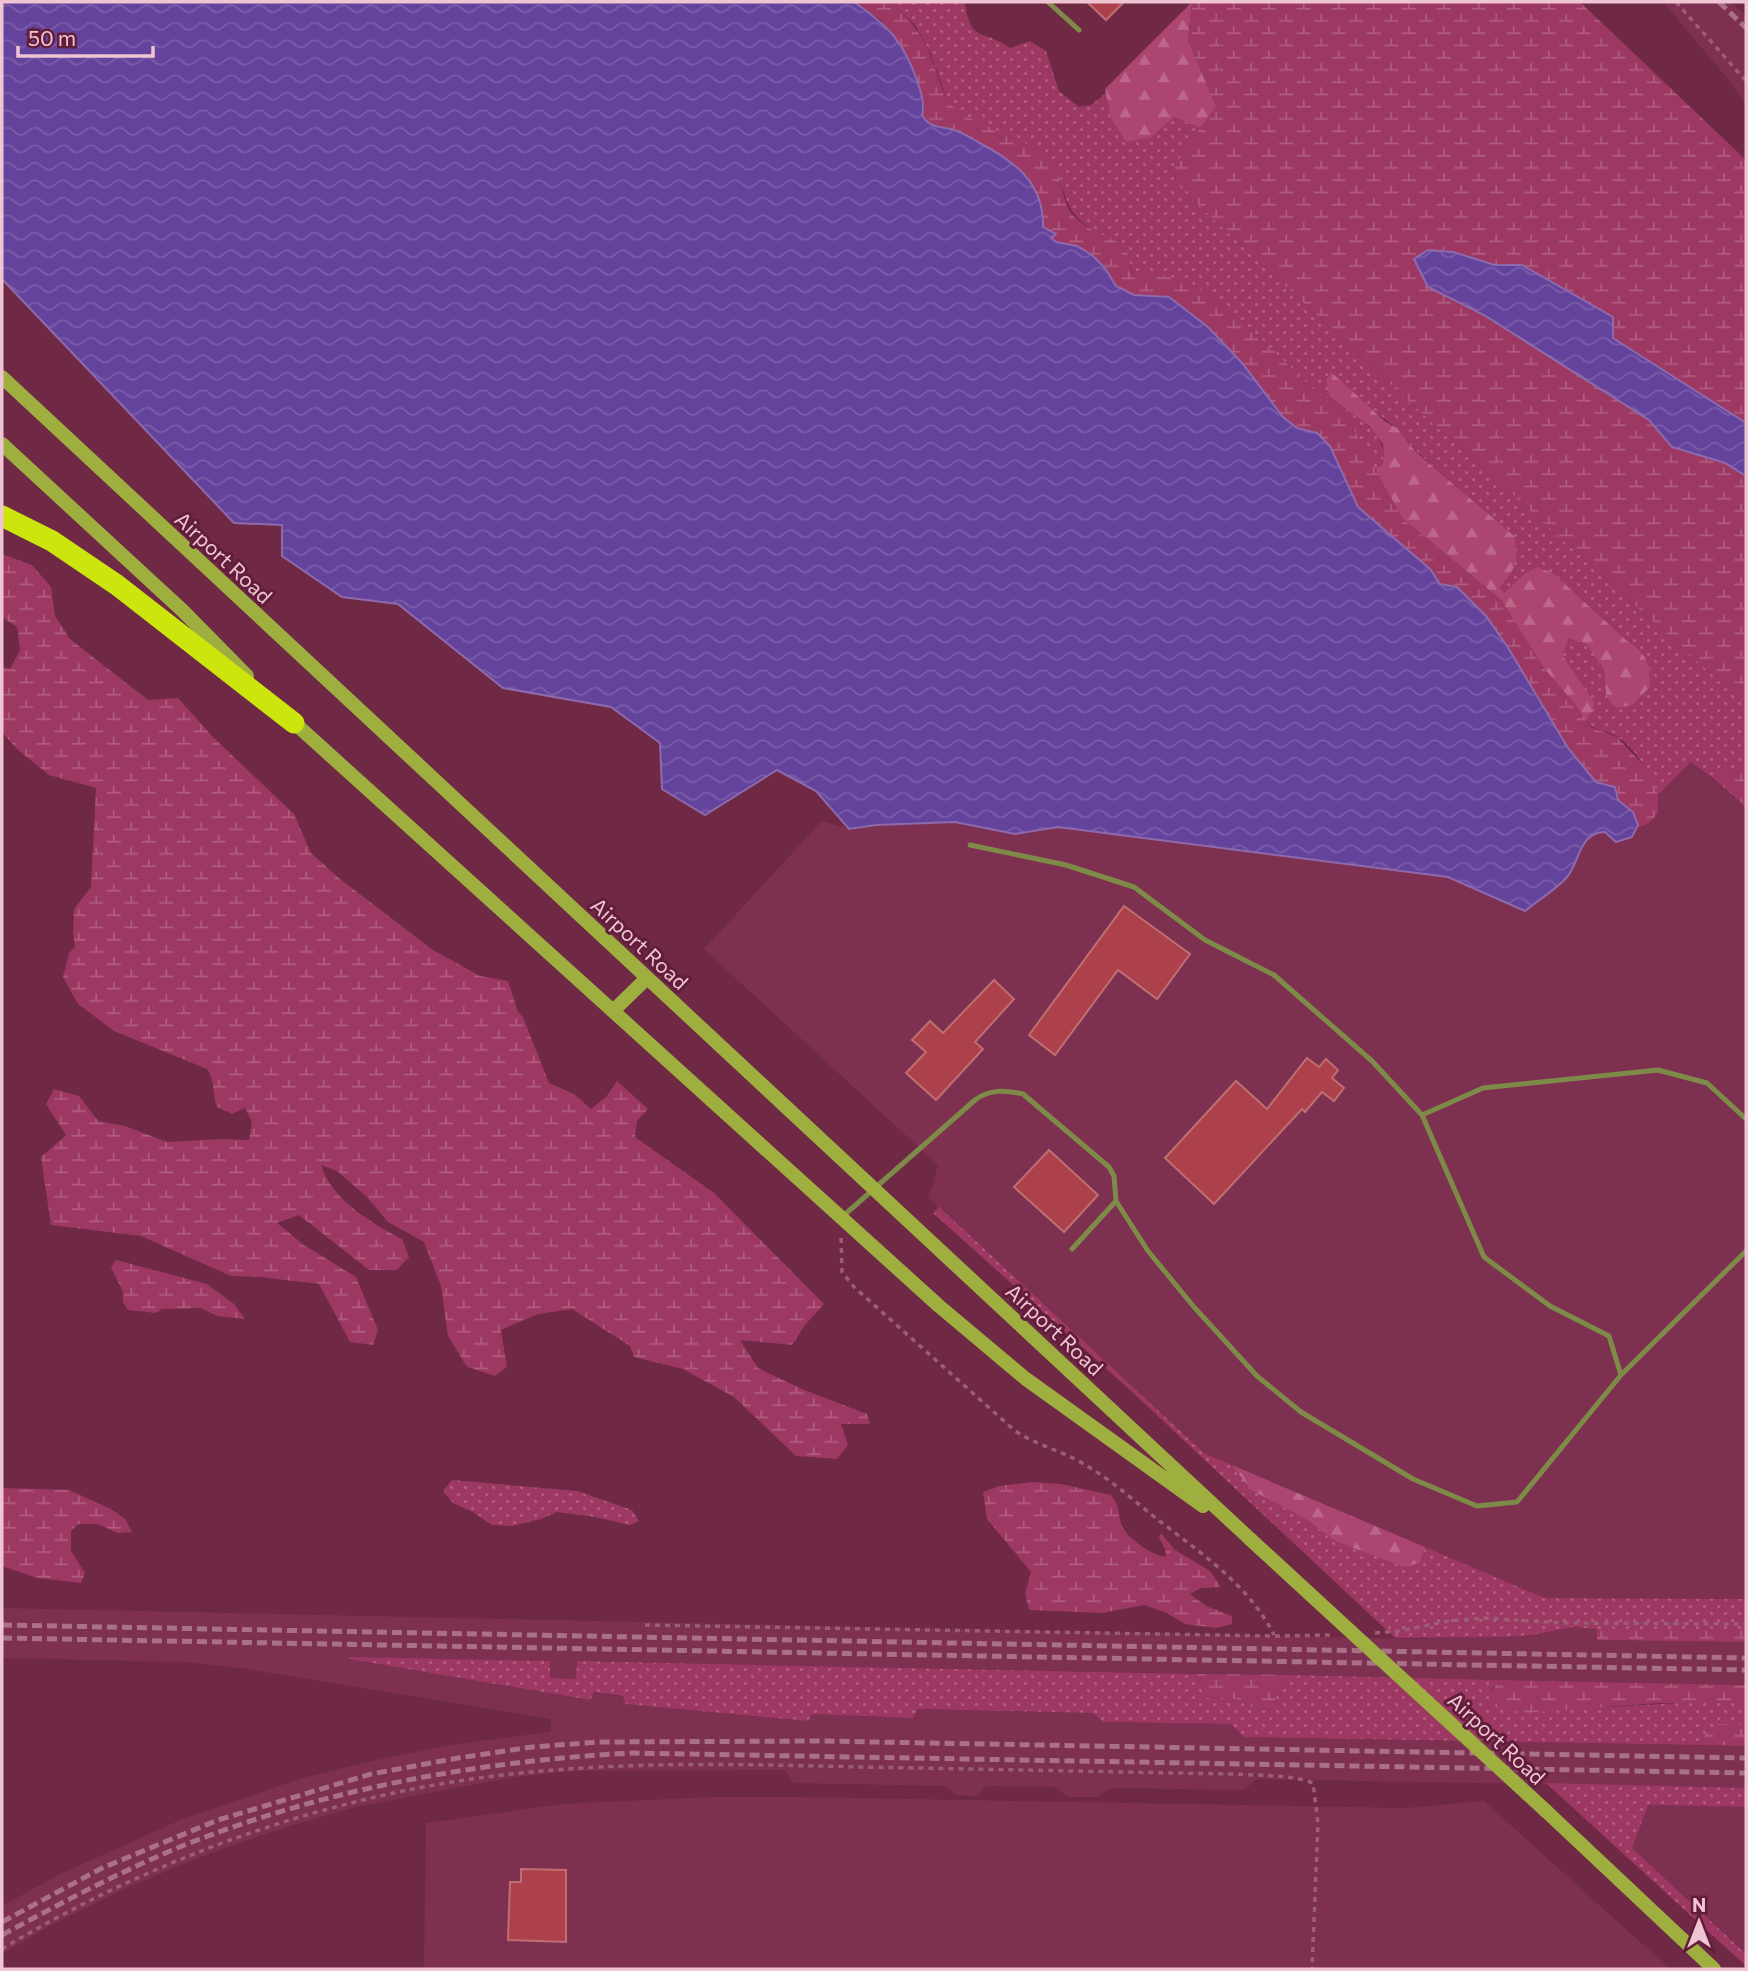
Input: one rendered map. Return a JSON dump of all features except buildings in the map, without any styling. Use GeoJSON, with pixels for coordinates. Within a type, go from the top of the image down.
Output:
{"type":"FeatureCollection","features":[{"type":"Feature","properties":{"kind":"highway"},"geometry":{"type":"LineString","coordinates":[[2,516],[52,541],[117,585],[294,723]]}},
{"type":"Feature","properties":{"kind":"main road","name":"Airport Road"},"geometry":{"type":"LineString","coordinates":[[2,377],[1250,1539],[1546,1811],[1710,1967]]}},
{"type":"Feature","properties":{"kind":"main road","name":"Airport Road"},"geometry":{"type":"LineString","coordinates":[[2,444],[183,611],[294,723],[939,1306],[1026,1379],[1250,1539]]}},
{"type":"Feature","properties":{"kind":"main road"},"geometry":{"type":"LineString","coordinates":[[613,1011],[647,978]]}},
{"type":"Feature","properties":{"kind":"lane"},"geometry":{"type":"LineString","coordinates":[[1048,2],[1079,30]]}},
{"type":"Feature","properties":{"kind":"lane"},"geometry":{"type":"LineString","coordinates":[[970,845],[1066,865],[1134,887],[1205,940],[1274,975],[1371,1061],[1422,1115],[1484,1257],[1550,1306],[1609,1336],[1621,1375]]}},
{"type":"Feature","properties":{"kind":"lane"},"geometry":{"type":"LineString","coordinates":[[1422,1115],[1483,1088],[1658,1070],[1707,1083],[1746,1119]]}},
{"type":"Feature","properties":{"kind":"lane"},"geometry":{"type":"LineString","coordinates":[[841,1218],[975,1100],[984,1094],[1007,1091],[1023,1094],[1109,1167],[1114,1176],[1116,1201],[1148,1251],[1257,1376],[1301,1412],[1413,1479],[1477,1506],[1517,1502],[1621,1375],[1746,1251]]}},
{"type":"Feature","properties":{"kind":"lane"},"geometry":{"type":"LineString","coordinates":[[1072,1249],[1116,1201]]}},
{"type":"Feature","properties":{"kind":"path"},"geometry":{"type":"LineString","coordinates":[[1676,2],[1746,81]]}},
{"type":"Feature","properties":{"kind":"path"},"geometry":{"type":"LineString","coordinates":[[841,1218],[842,1272],[854,1287],[1014,1430],[1036,1444],[1074,1458],[1094,1470],[1229,1576],[1256,1608],[1274,1636]]}},
{"type":"Feature","properties":{"kind":"path"},"geometry":{"type":"LineString","coordinates":[[1371,1633],[1486,1618],[1563,1623],[1746,1624]]}},
{"type":"Feature","properties":{"kind":"path"},"geometry":{"type":"LineString","coordinates":[[645,1625],[1274,1636],[1343,1634]]}},
{"type":"Feature","properties":{"kind":"path"},"geometry":{"type":"LineString","coordinates":[[2,1949],[88,1901],[170,1864],[251,1833],[336,1808],[419,1789],[502,1775],[642,1765],[738,1765],[1235,1774],[1308,1781],[1313,1783],[1318,1812],[1312,1969]]}},
{"type":"Feature","properties":{"kind":"shaded area"},"geometry":{"type":"Polygon","coordinates":[[[1663,2],[1731,2],[1746,16],[1746,105],[1727,78],[1663,2]]]}},
{"type":"Feature","properties":{"kind":"shaded area"},"geometry":{"type":"Polygon","coordinates":[[[1691,762],[1746,807],[1746,1599],[1545,1598],[1204,1453],[928,1198],[938,1165],[704,949],[822,821],[849,829],[876,825],[955,822],[1015,834],[1058,827],[1448,877],[1525,911],[1579,852],[1588,838],[1597,832],[1631,837],[1636,828],[1643,828],[1658,813],[1658,795],[1691,762]]]}},
{"type":"Feature","properties":{"kind":"shaded area"},"geometry":{"type":"Polygon","coordinates":[[[2,1608],[1417,1639],[1532,1635],[1573,1627],[1597,1629],[1597,1640],[1746,1642],[1746,1685],[578,1661],[577,1679],[549,1678],[550,1661],[349,1659],[590,1700],[594,1692],[623,1697],[626,1704],[807,1721],[812,1714],[913,1718],[918,1709],[1093,1713],[1103,1722],[1231,1724],[1244,1737],[1746,1746],[1746,1788],[1257,1779],[1244,1790],[1110,1788],[1097,1797],[1068,1797],[1055,1787],[986,1786],[977,1796],[956,1795],[946,1786],[794,1783],[785,1770],[575,1771],[514,1777],[360,1806],[283,1828],[208,1854],[128,1887],[55,1923],[2,1954],[2,1906],[60,1874],[185,1818],[306,1777],[376,1760],[456,1744],[551,1732],[551,1719],[241,1668],[184,1662],[2,1658],[2,1608]]]}},
{"type":"Feature","properties":{"kind":"shaded area"},"geometry":{"type":"Polygon","coordinates":[[[711,1797],[1406,1808],[1484,1801],[1670,1969],[424,1969],[426,1823],[562,1804],[711,1797]]]}},
{"type":"Feature","properties":{"kind":"shaded area"},"geometry":{"type":"Polygon","coordinates":[[[1647,1805],[1746,1807],[1746,1954],[1632,1848],[1647,1805]]]}},
{"type":"Feature","properties":{"kind":"green space"},"geometry":{"type":"Polygon","coordinates":[[[854,2],[891,2],[922,38],[945,96],[952,106],[975,121],[1028,145],[1050,161],[1058,174],[1066,202],[1073,215],[1122,246],[1128,254],[1136,279],[1147,273],[1187,280],[1244,323],[1352,426],[1403,519],[1501,600],[1543,667],[1591,727],[1617,737],[1649,771],[1658,795],[1658,813],[1651,821],[1636,828],[1638,825],[1633,813],[1596,782],[1568,748],[1486,616],[1457,587],[1440,584],[1429,569],[1358,507],[1317,433],[1297,428],[1283,417],[1242,363],[1170,297],[1134,295],[1115,286],[1105,268],[1077,246],[1056,242],[1043,227],[1043,217],[999,153],[955,130],[927,123],[922,115],[925,106],[921,94],[881,20],[854,2]]]}},
{"type":"Feature","properties":{"kind":"green space"},"geometry":{"type":"Polygon","coordinates":[[[891,2],[966,2],[971,25],[980,34],[1010,48],[1030,41],[1046,51],[1059,91],[1079,107],[1091,105],[1106,93],[1111,118],[1152,137],[1174,117],[1200,128],[1175,166],[1176,184],[1404,397],[1746,705],[1746,777],[1740,772],[1727,771],[1716,781],[1691,762],[1658,795],[1647,771],[1631,748],[1618,737],[1596,729],[1585,719],[1593,711],[1561,655],[1569,637],[1586,643],[1604,669],[1606,695],[1650,687],[1648,665],[1639,650],[1553,573],[1537,567],[1524,574],[1504,593],[1500,587],[1513,536],[1416,451],[1397,428],[1366,405],[1330,397],[1359,418],[1376,435],[1384,455],[1382,467],[1374,469],[1352,426],[1244,323],[1187,280],[1137,280],[1123,248],[1078,218],[1065,196],[1059,176],[949,105],[930,52],[915,25],[891,2]]]}},
{"type":"Feature","properties":{"kind":"green space"},"geometry":{"type":"Polygon","coordinates":[[[1192,2],[1188,40],[1217,107],[1200,128],[1174,117],[1152,137],[1126,142],[1111,118],[1105,89],[1192,2]]]}},
{"type":"Feature","properties":{"kind":"green space"},"geometry":{"type":"Polygon","coordinates":[[[1192,2],[1580,2],[1746,160],[1746,423],[1613,337],[1523,266],[1495,265],[1453,252],[1428,287],[1484,315],[1649,420],[1672,447],[1725,463],[1746,476],[1746,705],[1404,397],[1176,184],[1175,166],[1187,145],[1216,107],[1188,40],[1192,2]]]}},
{"type":"Feature","properties":{"kind":"green space"},"geometry":{"type":"Polygon","coordinates":[[[1331,372],[1386,422],[1397,428],[1416,452],[1514,536],[1516,558],[1510,575],[1500,587],[1504,593],[1524,574],[1537,567],[1553,573],[1639,650],[1648,665],[1650,687],[1632,705],[1616,708],[1606,695],[1604,669],[1586,644],[1569,638],[1562,655],[1594,702],[1593,711],[1585,719],[1543,667],[1501,600],[1403,519],[1374,469],[1382,466],[1383,444],[1369,426],[1330,397],[1326,381],[1331,372]]]}},
{"type":"Feature","properties":{"kind":"green space"},"geometry":{"type":"Polygon","coordinates":[[[2,554],[32,565],[51,587],[55,616],[70,639],[148,700],[178,698],[213,737],[294,814],[311,853],[340,879],[433,950],[480,976],[508,981],[518,1012],[523,1017],[549,1083],[574,1094],[591,1109],[606,1097],[617,1081],[648,1109],[637,1121],[635,1137],[714,1193],[824,1304],[792,1345],[740,1340],[758,1368],[804,1390],[867,1414],[870,1424],[841,1424],[848,1445],[837,1459],[796,1456],[734,1397],[683,1369],[634,1357],[630,1346],[572,1309],[538,1314],[501,1330],[507,1367],[495,1376],[467,1367],[448,1336],[441,1286],[424,1242],[388,1222],[366,1196],[337,1171],[321,1165],[326,1177],[343,1199],[365,1218],[402,1239],[409,1257],[397,1270],[369,1270],[299,1215],[277,1223],[304,1245],[356,1277],[378,1330],[373,1345],[350,1342],[319,1284],[231,1276],[141,1236],[51,1225],[41,1157],[66,1135],[46,1104],[54,1089],[79,1096],[98,1121],[125,1126],[167,1142],[249,1140],[252,1122],[245,1108],[232,1114],[217,1107],[207,1069],[114,1031],[78,1004],[63,977],[69,953],[75,947],[74,909],[91,887],[96,788],[49,775],[17,749],[2,732],[2,667],[10,669],[20,650],[17,627],[2,617],[2,554]]]}},
{"type":"Feature","properties":{"kind":"green space"},"geometry":{"type":"Polygon","coordinates":[[[1727,771],[1740,772],[1746,777],[1746,807],[1716,781],[1727,771]]]}},
{"type":"Feature","properties":{"kind":"green space"},"geometry":{"type":"Polygon","coordinates":[[[939,1207],[1204,1453],[1232,1465],[1252,1490],[1304,1518],[1335,1541],[1420,1563],[1425,1547],[1545,1598],[1746,1599],[1746,1629],[1573,1627],[1532,1635],[1500,1637],[1395,1638],[1130,1390],[933,1213],[939,1207]]]}},
{"type":"Feature","properties":{"kind":"green space"},"geometry":{"type":"Polygon","coordinates":[[[116,1260],[207,1284],[234,1304],[245,1319],[217,1316],[201,1308],[162,1309],[156,1313],[128,1310],[111,1267],[116,1260]]]}},
{"type":"Feature","properties":{"kind":"green space"},"geometry":{"type":"Polygon","coordinates":[[[1232,1465],[1425,1547],[1420,1563],[1404,1567],[1335,1541],[1304,1518],[1251,1490],[1232,1465]]]}},
{"type":"Feature","properties":{"kind":"green space"},"geometry":{"type":"Polygon","coordinates":[[[452,1480],[577,1491],[632,1510],[639,1521],[630,1525],[557,1512],[512,1526],[492,1525],[453,1503],[443,1491],[452,1480]]]}},
{"type":"Feature","properties":{"kind":"green space"},"geometry":{"type":"Polygon","coordinates":[[[1032,1482],[1061,1484],[1111,1495],[1118,1508],[1122,1526],[1135,1541],[1166,1557],[1165,1548],[1159,1538],[1161,1533],[1175,1550],[1210,1571],[1221,1587],[1201,1588],[1190,1594],[1206,1606],[1232,1616],[1232,1624],[1217,1628],[1185,1624],[1165,1612],[1144,1605],[1102,1613],[1029,1610],[1025,1594],[1031,1572],[987,1519],[983,1492],[999,1486],[1032,1482]]]}},
{"type":"Feature","properties":{"kind":"green space"},"geometry":{"type":"Polygon","coordinates":[[[2,1488],[69,1490],[111,1509],[125,1519],[132,1532],[118,1533],[97,1524],[78,1524],[71,1531],[71,1551],[85,1573],[81,1583],[37,1578],[2,1566],[2,1488]]]}},
{"type":"Feature","properties":{"kind":"green space"},"geometry":{"type":"Polygon","coordinates":[[[1597,1629],[1746,1629],[1746,1642],[1597,1640],[1597,1629]]]}},
{"type":"Feature","properties":{"kind":"green space"},"geometry":{"type":"Polygon","coordinates":[[[349,1657],[550,1661],[550,1678],[576,1679],[577,1661],[1197,1674],[1206,1698],[1231,1698],[1244,1702],[1253,1709],[1272,1710],[1279,1687],[1287,1675],[1501,1680],[1491,1690],[1609,1707],[1697,1702],[1746,1703],[1746,1728],[1741,1725],[1709,1729],[1699,1745],[1244,1737],[1231,1724],[1103,1722],[1093,1713],[918,1709],[913,1718],[812,1714],[808,1721],[625,1704],[623,1696],[594,1692],[590,1700],[349,1657]]]}},
{"type":"Feature","properties":{"kind":"green space"},"geometry":{"type":"Polygon","coordinates":[[[1197,1674],[1287,1675],[1279,1687],[1273,1710],[1253,1709],[1244,1702],[1231,1698],[1206,1698],[1197,1674]]]}},
{"type":"Feature","properties":{"kind":"green space"},"geometry":{"type":"Polygon","coordinates":[[[1501,1680],[1746,1685],[1746,1703],[1660,1703],[1523,1713],[1494,1707],[1492,1692],[1501,1680]]]}},
{"type":"Feature","properties":{"kind":"green space"},"geometry":{"type":"Polygon","coordinates":[[[1718,1724],[1741,1725],[1746,1728],[1746,1746],[1699,1745],[1709,1729],[1718,1724]]]}},
{"type":"Feature","properties":{"kind":"green space"},"geometry":{"type":"Polygon","coordinates":[[[1546,1783],[1746,1788],[1746,1807],[1648,1805],[1632,1848],[1746,1954],[1746,1966],[1546,1783]]]}},
{"type":"Feature","properties":{"kind":"water"},"geometry":{"type":"Polygon","coordinates":[[[2,2],[854,2],[886,27],[901,46],[918,83],[925,120],[932,125],[963,134],[1015,165],[1032,185],[1038,197],[1043,227],[1056,234],[1051,238],[1056,242],[1077,246],[1092,255],[1105,268],[1116,286],[1134,295],[1169,297],[1208,327],[1242,363],[1283,417],[1297,428],[1317,433],[1330,446],[1358,507],[1430,569],[1440,584],[1457,587],[1486,616],[1568,748],[1596,782],[1615,787],[1618,800],[1633,812],[1638,825],[1632,837],[1616,842],[1605,832],[1590,837],[1568,876],[1525,911],[1448,877],[1058,827],[1015,834],[955,822],[876,825],[849,829],[816,791],[777,770],[705,815],[662,789],[660,743],[611,707],[503,688],[398,604],[342,597],[282,556],[282,525],[234,523],[2,279],[2,2]]]}},
{"type":"Feature","properties":{"kind":"water"},"geometry":{"type":"Polygon","coordinates":[[[1428,250],[1453,252],[1495,265],[1522,265],[1613,317],[1613,338],[1746,423],[1746,476],[1725,463],[1672,447],[1649,420],[1484,315],[1428,287],[1414,259],[1428,250]]]}},
{"type":"Feature","properties":{"kind":"railway"},"geometry":{"type":"LineString","coordinates":[[1719,2],[1746,28]]}},
{"type":"Feature","properties":{"kind":"railway"},"geometry":{"type":"LineString","coordinates":[[2,1625],[1746,1658]]}},
{"type":"Feature","properties":{"kind":"railway"},"geometry":{"type":"LineString","coordinates":[[2,1638],[1746,1670]]}},
{"type":"Feature","properties":{"kind":"railway"},"geometry":{"type":"LineString","coordinates":[[2,1922],[102,1868],[218,1820],[371,1774],[532,1747],[599,1742],[822,1741],[1746,1758]]}},
{"type":"Feature","properties":{"kind":"railway"},"geometry":{"type":"LineString","coordinates":[[2,1935],[163,1854],[295,1807],[406,1780],[575,1757],[632,1753],[1746,1773]]}}]}
